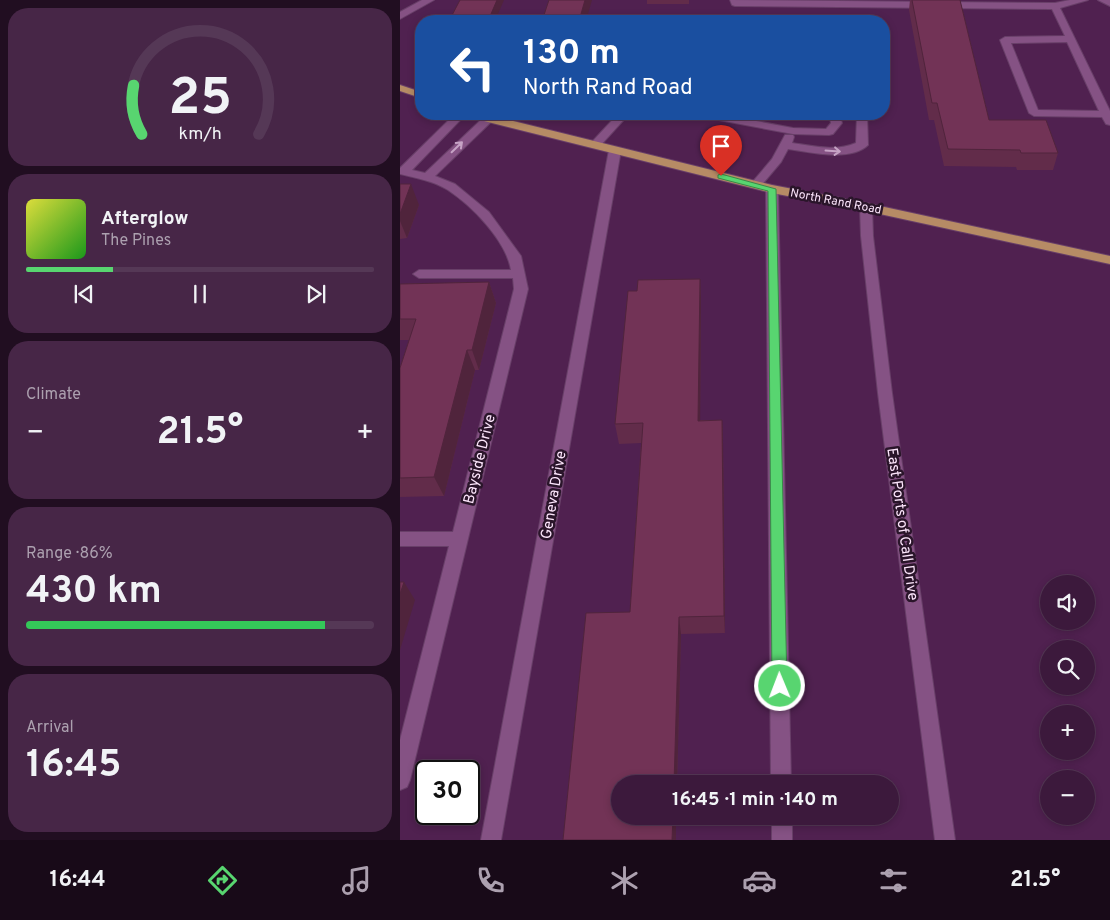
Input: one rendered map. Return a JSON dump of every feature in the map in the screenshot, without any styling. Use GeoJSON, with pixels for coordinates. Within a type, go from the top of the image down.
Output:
{"type":"FeatureCollection","features":[{"type":"Feature","properties":{"kind":"main road"},"geometry":{"type":"LineString","coordinates":[[400,88],[415,93]]}},
{"type":"Feature","properties":{"kind":"main road","name":"North Rand Road"},"geometry":{"type":"LineString","coordinates":[[492,120],[772,189],[866,207],[1110,260]]}},
{"type":"Feature","properties":{"kind":"street"},"geometry":{"type":"LineString","coordinates":[[400,16],[429,0]]}},
{"type":"Feature","properties":{"kind":"street"},"geometry":{"type":"LineString","coordinates":[[735,0],[735,3],[796,2],[1055,6],[1083,0]]}},
{"type":"Feature","properties":{"kind":"street"},"geometry":{"type":"LineString","coordinates":[[1103,0],[1110,3]]}},
{"type":"Feature","properties":{"kind":"street"},"geometry":{"type":"LineString","coordinates":[[1055,6],[1108,119]]}},
{"type":"Feature","properties":{"kind":"street"},"geometry":{"type":"LineString","coordinates":[[1070,39],[1005,40],[1034,113],[1108,119]]}},
{"type":"Feature","properties":{"kind":"street","name":"Bayside Drive"},"geometry":{"type":"LineString","coordinates":[[402,171],[455,120]]}},
{"type":"Feature","properties":{"kind":"street"},"geometry":{"type":"LineString","coordinates":[[427,177],[487,120]]}},
{"type":"Feature","properties":{"kind":"street"},"geometry":{"type":"LineString","coordinates":[[595,145],[618,120]]}},
{"type":"Feature","properties":{"kind":"street"},"geometry":{"type":"LineString","coordinates":[[735,120],[793,131],[829,132],[837,123],[836,120]]}},
{"type":"Feature","properties":{"kind":"street"},"geometry":{"type":"LineString","coordinates":[[785,145],[836,152],[851,151],[862,145],[862,120]]}},
{"type":"Feature","properties":{"kind":"street"},"geometry":{"type":"LineString","coordinates":[[756,185],[777,160],[793,131]]}},
{"type":"Feature","properties":{"kind":"street","name":"Geneva Drive"},"geometry":{"type":"LineString","coordinates":[[492,840],[615,150]]}},
{"type":"Feature","properties":{"kind":"street","name":"Bayside Drive"},"geometry":{"type":"LineString","coordinates":[[400,780],[521,289],[516,256],[485,214],[451,187],[427,177],[402,171]]}},
{"type":"Feature","properties":{"kind":"street"},"geometry":{"type":"LineString","coordinates":[[772,189],[781,775]]}},
{"type":"Feature","properties":{"kind":"street","name":"East Ports of Call Drive"},"geometry":{"type":"LineString","coordinates":[[866,207],[885,393],[945,840]]}},
{"type":"Feature","properties":{"kind":"street"},"geometry":{"type":"LineString","coordinates":[[419,274],[519,274]]}},
{"type":"Feature","properties":{"kind":"street"},"geometry":{"type":"LineString","coordinates":[[400,539],[460,540]]}},
{"type":"Feature","properties":{"kind":"street"},"geometry":{"type":"LineString","coordinates":[[782,825],[782,840]]}},
{"type":"Feature","properties":{"kind":"building"},"geometry":{"type":"Polygon","coordinates":[[[460,0],[497,0],[491,15],[452,15],[460,0]]]}},
{"type":"Feature","properties":{"kind":"building"},"geometry":{"type":"Polygon","coordinates":[[[549,0],[585,0],[581,15],[544,15],[549,0]]]}},
{"type":"Feature","properties":{"kind":"building"},"geometry":{"type":"Polygon","coordinates":[[[912,0],[960,0],[989,120],[1046,120],[1058,153],[1021,153],[1020,150],[948,149],[937,103],[932,103],[912,0]]]}},
{"type":"Feature","properties":{"kind":"building"},"geometry":{"type":"Polygon","coordinates":[[[400,184],[411,184],[400,214],[400,184]]]}},
{"type":"Feature","properties":{"kind":"building"},"geometry":{"type":"Polygon","coordinates":[[[700,279],[698,421],[722,420],[724,616],[679,617],[674,775],[611,775],[611,825],[673,825],[672,840],[563,840],[586,613],[630,612],[643,423],[615,424],[628,291],[637,291],[638,280],[700,279]]]}},
{"type":"Feature","properties":{"kind":"building"},"geometry":{"type":"Polygon","coordinates":[[[489,282],[472,350],[467,350],[434,477],[400,478],[400,368],[416,319],[400,319],[400,284],[489,282]]]}},
{"type":"Feature","properties":{"kind":"building"},"geometry":{"type":"Polygon","coordinates":[[[400,582],[404,582],[400,594],[400,582]]]}},
{"type":"Feature","properties":{"kind":"route"},"geometry":{"type":"LineString","coordinates":[[721,176],[772,189],[780,686]]}}]}
